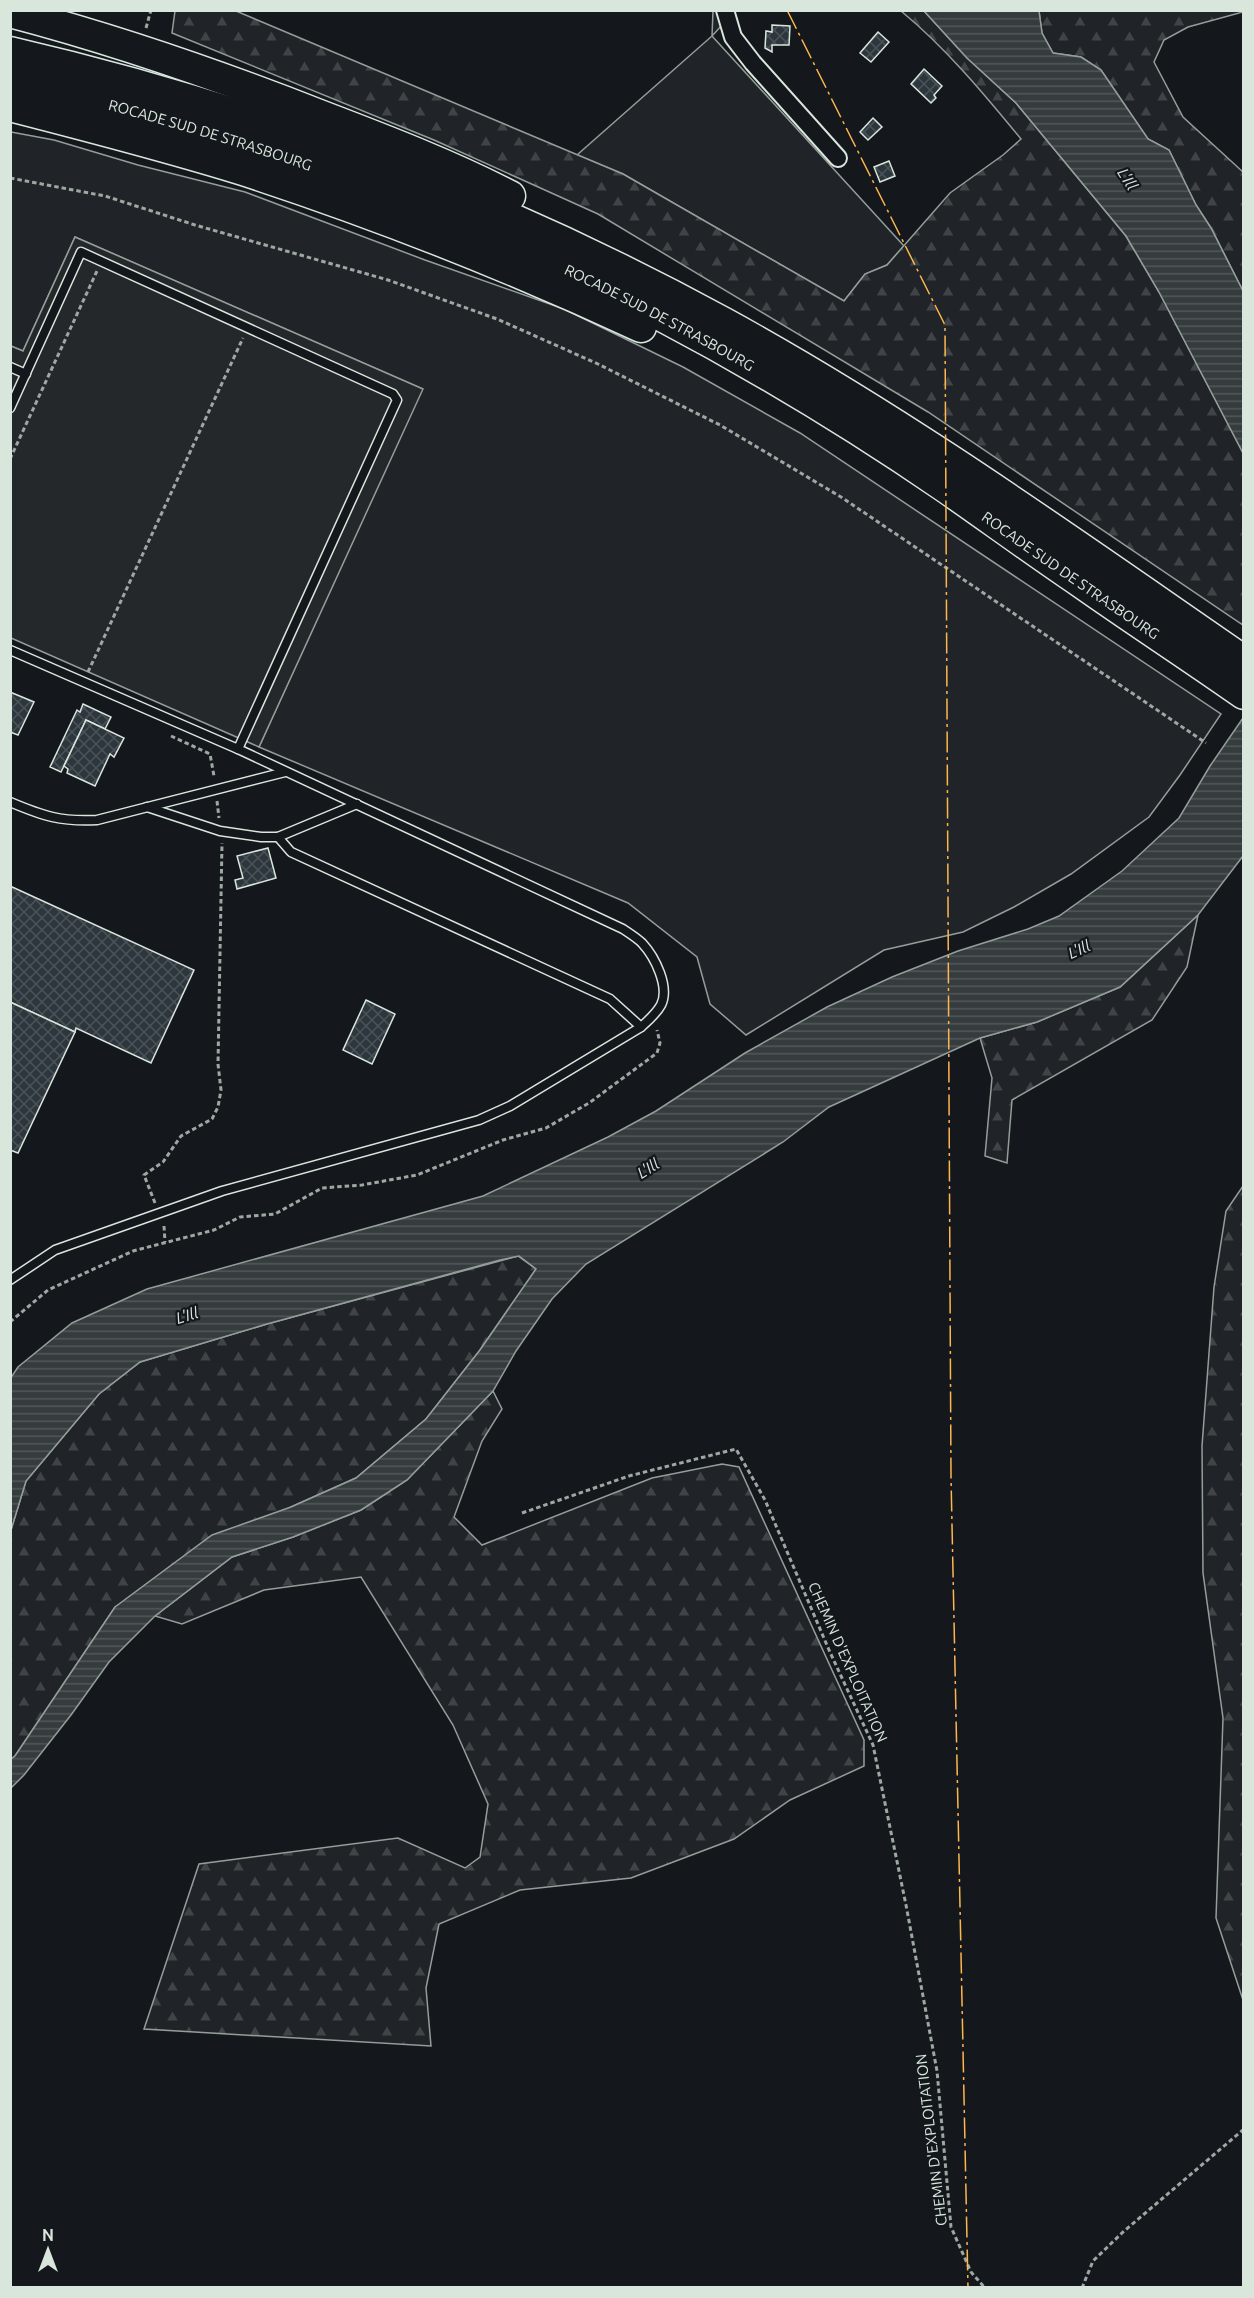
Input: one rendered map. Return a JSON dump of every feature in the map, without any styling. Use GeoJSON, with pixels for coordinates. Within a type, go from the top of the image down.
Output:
{"type":"FeatureCollection","features":[{"type":"Feature","properties":{"kind":"highway"},"geometry":{"type":"LineString","coordinates":[[10,12],[87,32],[250,88],[377,137],[498,189],[646,265],[726,324]]}},
{"type":"Feature","properties":{"kind":"highway"},"geometry":{"type":"LineString","coordinates":[[10,25],[106,48],[250,88]]}},
{"type":"Feature","properties":{"kind":"highway","name":"ROCADE SUD DE STRASBOURG"},"geometry":{"type":"LineString","coordinates":[[10,52],[90,70],[190,98],[290,131],[484,206],[639,278],[806,370],[956,464],[1234,671]]}},
{"type":"Feature","properties":{"kind":"highway","name":"ROCADE SUD DE STRASBOURG"},"geometry":{"type":"LineString","coordinates":[[10,79],[173,121],[261,148],[469,225],[564,268],[657,313],[839,417],[1234,671]]}},
{"type":"Feature","properties":{"kind":"highway"},"geometry":{"type":"LineString","coordinates":[[10,106],[149,142],[243,170],[353,208],[505,268],[633,323],[696,353],[790,405],[839,417]]}},
{"type":"Feature","properties":{"kind":"highway"},"geometry":{"type":"LineString","coordinates":[[10,116],[78,123]]}},
{"type":"Feature","properties":{"kind":"street"},"geometry":{"type":"LineString","coordinates":[[725,10],[733,37],[837,158]]}},
{"type":"Feature","properties":{"kind":"lane"},"geometry":{"type":"LineString","coordinates":[[10,408],[81,252],[393,394],[397,400],[238,749]]}},
{"type":"Feature","properties":{"kind":"lane"},"geometry":{"type":"LineString","coordinates":[[10,367],[26,374]]}},
{"type":"Feature","properties":{"kind":"lane"},"geometry":{"type":"LineString","coordinates":[[10,650],[238,749],[623,928],[642,943],[656,965],[664,988],[662,1003],[653,1017],[642,1027],[510,1106],[479,1120],[222,1191],[55,1250],[10,1280]]}},
{"type":"Feature","properties":{"kind":"lane"},"geometry":{"type":"LineString","coordinates":[[10,802],[43,816],[79,821],[97,820],[286,771]]}},
{"type":"Feature","properties":{"kind":"lane"},"geometry":{"type":"LineString","coordinates":[[147,806],[220,831],[278,837],[357,804]]}},
{"type":"Feature","properties":{"kind":"lane"},"geometry":{"type":"LineString","coordinates":[[278,837],[291,852],[610,999],[642,1027]]}},
{"type":"Feature","properties":{"kind":"path"},"geometry":{"type":"LineString","coordinates":[[146,28],[151,10]]}},
{"type":"Feature","properties":{"kind":"path"},"geometry":{"type":"LineString","coordinates":[[10,178],[105,196],[195,225],[388,280],[497,319],[598,364],[720,425],[841,497],[1206,744]]}},
{"type":"Feature","properties":{"kind":"path"},"geometry":{"type":"LineString","coordinates":[[10,459],[102,262]]}},
{"type":"Feature","properties":{"kind":"path"},"geometry":{"type":"LineString","coordinates":[[84,682],[247,328]]}},
{"type":"Feature","properties":{"kind":"path"},"geometry":{"type":"LineString","coordinates":[[165,1242],[164,1223],[144,1175],[163,1162],[181,1136],[212,1119],[218,1107],[221,1090],[218,1064],[223,853],[216,788],[210,754],[170,735]]}},
{"type":"Feature","properties":{"kind":"path"},"geometry":{"type":"LineString","coordinates":[[10,1322],[48,1290],[133,1251],[214,1230],[240,1217],[275,1214],[321,1188],[362,1185],[417,1174],[503,1140],[546,1128],[589,1103],[657,1053],[660,1043],[653,1017]]}},
{"type":"Feature","properties":{"kind":"path","name":"CHEMIN D'EXPLOITATION"},"geometry":{"type":"LineString","coordinates":[[522,1513],[629,1476],[736,1449],[765,1500],[829,1650],[873,1745],[937,2071],[951,2227],[971,2272],[985,2288]]}},
{"type":"Feature","properties":{"kind":"path"},"geometry":{"type":"LineString","coordinates":[[1082,2288],[1093,2261],[1123,2232],[1244,2129]]}},
{"type":"Feature","properties":{"kind":"green space"},"geometry":{"type":"Polygon","coordinates":[[[175,11],[236,11],[623,174],[844,301],[865,274],[887,265],[950,193],[1003,155],[1021,139],[949,56],[901,11],[924,11],[967,58],[1016,103],[1126,236],[1159,292],[1243,453],[1243,625],[928,412],[598,214],[434,140],[172,33],[175,11]]]}},
{"type":"Feature","properties":{"kind":"green space"},"geometry":{"type":"Polygon","coordinates":[[[713,11],[735,11],[712,36],[713,11]]]}},
{"type":"Feature","properties":{"kind":"green space"},"geometry":{"type":"Polygon","coordinates":[[[1039,11],[1243,11],[1188,27],[1164,40],[1154,62],[1183,117],[1243,172],[1243,291],[1169,150],[1148,139],[1101,70],[1081,57],[1053,53],[1042,33],[1039,11]]]}},
{"type":"Feature","properties":{"kind":"green space"},"geometry":{"type":"Polygon","coordinates":[[[712,36],[904,246],[887,265],[865,274],[844,301],[623,174],[577,155],[712,36]]]}},
{"type":"Feature","properties":{"kind":"green space"},"geometry":{"type":"Polygon","coordinates":[[[11,132],[54,140],[138,165],[245,192],[425,260],[564,309],[683,367],[800,433],[1221,714],[1149,817],[1071,874],[1014,907],[963,932],[884,950],[746,1035],[710,1004],[697,957],[628,903],[259,747],[422,389],[75,237],[23,351],[11,346],[11,132]]]}},
{"type":"Feature","properties":{"kind":"green space"},"geometry":{"type":"Polygon","coordinates":[[[1198,915],[1187,967],[1152,1020],[1012,1100],[1007,1163],[985,1156],[992,1078],[980,1038],[1037,1022],[1120,987],[1198,915]]]}},
{"type":"Feature","properties":{"kind":"green space"},"geometry":{"type":"Polygon","coordinates":[[[1243,1186],[1243,2000],[1216,1918],[1223,1718],[1203,1573],[1202,1446],[1214,1287],[1226,1211],[1243,1186]]]}},
{"type":"Feature","properties":{"kind":"green space"},"geometry":{"type":"Polygon","coordinates":[[[518,1256],[536,1269],[480,1350],[426,1419],[356,1478],[291,1507],[115,1607],[11,1759],[11,1530],[26,1481],[99,1394],[140,1362],[267,1324],[518,1256]]]}},
{"type":"Feature","properties":{"kind":"green space"},"geometry":{"type":"Polygon","coordinates":[[[493,1391],[502,1409],[482,1441],[454,1517],[482,1545],[652,1478],[722,1464],[739,1467],[864,1740],[864,1766],[790,1800],[734,1839],[631,1878],[520,1890],[439,1924],[426,1988],[431,2046],[144,2029],[199,1864],[398,1838],[465,1868],[480,1857],[488,1804],[453,1725],[361,1577],[264,1590],[182,1624],[155,1616],[232,1557],[293,1537],[361,1510],[407,1480],[493,1391]]]}},
{"type":"Feature","properties":{"kind":"shaded area"},"geometry":{"type":"Polygon","coordinates":[[[75,237],[423,389],[259,747],[11,638],[11,346],[23,351],[75,237]]]}},
{"type":"Feature","properties":{"kind":"water","name":"L'Ill"},"geometry":{"type":"Polygon","coordinates":[[[924,11],[1039,11],[1042,33],[1053,53],[1081,57],[1101,70],[1148,139],[1169,150],[1243,291],[1243,453],[1159,292],[1126,236],[1016,103],[967,58],[924,11]]]}},
{"type":"Feature","properties":{"kind":"water","name":"L'Ill"},"geometry":{"type":"Polygon","coordinates":[[[1243,718],[1243,856],[1198,915],[1120,987],[1037,1022],[980,1038],[829,1107],[783,1142],[586,1264],[552,1299],[516,1351],[493,1391],[407,1480],[361,1510],[293,1537],[232,1557],[155,1616],[109,1662],[71,1715],[11,1788],[11,1759],[115,1607],[212,1535],[291,1507],[356,1478],[426,1419],[480,1350],[536,1269],[519,1256],[500,1260],[267,1324],[140,1362],[99,1394],[26,1481],[11,1530],[10,1379],[18,1367],[72,1323],[147,1289],[483,1196],[608,1137],[656,1111],[745,1053],[827,1007],[892,977],[958,951],[1028,929],[1059,916],[1122,871],[1179,818],[1210,766],[1243,718]]]}},
{"type":"Feature","properties":{"kind":"building"},"geometry":{"type":"Polygon","coordinates":[[[772,25],[790,26],[789,45],[772,45],[772,52],[765,48],[766,31],[772,32],[772,25]]]}},
{"type":"Feature","properties":{"kind":"building"},"geometry":{"type":"Polygon","coordinates":[[[878,32],[889,42],[871,62],[860,53],[878,32]]]}},
{"type":"Feature","properties":{"kind":"building"},"geometry":{"type":"Polygon","coordinates":[[[924,69],[942,86],[934,95],[936,98],[931,103],[911,84],[924,69]]]}},
{"type":"Feature","properties":{"kind":"building"},"geometry":{"type":"Polygon","coordinates":[[[873,118],[882,127],[868,140],[860,132],[873,118]]]}},
{"type":"Feature","properties":{"kind":"building"},"geometry":{"type":"Polygon","coordinates":[[[889,161],[895,176],[880,182],[874,167],[889,161]]]}},
{"type":"Feature","properties":{"kind":"building"},"geometry":{"type":"Polygon","coordinates":[[[10,692],[34,702],[18,735],[10,732],[10,692]]]}},
{"type":"Feature","properties":{"kind":"building"},"geometry":{"type":"Polygon","coordinates":[[[83,704],[111,717],[105,729],[86,720],[61,772],[50,767],[77,710],[80,712],[83,704]]]}},
{"type":"Feature","properties":{"kind":"building"},"geometry":{"type":"Polygon","coordinates":[[[86,720],[124,738],[114,757],[110,754],[95,786],[67,773],[68,769],[64,766],[86,720]]]}},
{"type":"Feature","properties":{"kind":"building"},"geometry":{"type":"Polygon","coordinates":[[[268,848],[276,878],[237,889],[235,880],[243,878],[237,856],[268,848]]]}},
{"type":"Feature","properties":{"kind":"building"},"geometry":{"type":"Polygon","coordinates":[[[10,886],[194,970],[151,1063],[76,1028],[75,1032],[10,1002],[10,886]]]}},
{"type":"Feature","properties":{"kind":"building"},"geometry":{"type":"Polygon","coordinates":[[[366,1000],[395,1014],[372,1064],[343,1050],[366,1000]]]}},
{"type":"Feature","properties":{"kind":"building"},"geometry":{"type":"Polygon","coordinates":[[[10,1002],[75,1032],[18,1153],[10,1150],[10,1002]]]}},
{"type":"Feature","properties":{"kind":"power"},"geometry":{"type":"LineString","coordinates":[[787,10],[945,325],[951,1477],[968,2288]]}}]}
